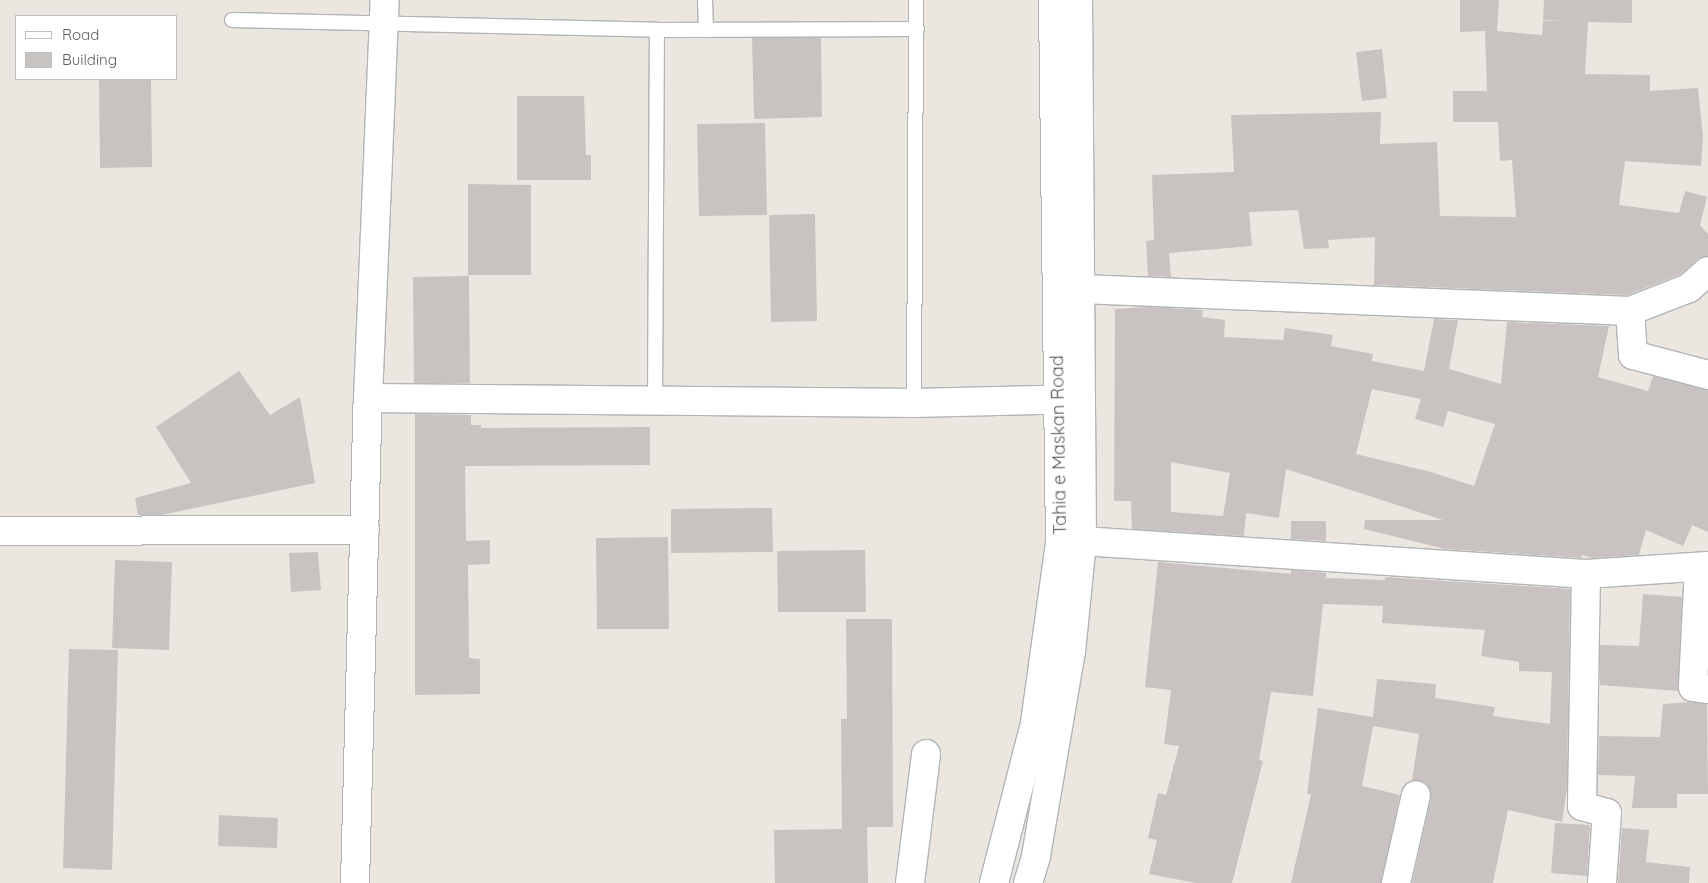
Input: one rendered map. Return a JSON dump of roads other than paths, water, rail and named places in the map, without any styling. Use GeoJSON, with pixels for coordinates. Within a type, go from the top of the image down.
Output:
{"type":"FeatureCollection","features":[{"type":"Feature","properties":{"kind":"street","name":"Tahia e Maskan Road"},"geometry":{"type":"LineString","coordinates":[[1028,883],[1036,856],[1071,652],[1082,541],[1070,400],[1054,0]]}},
{"type":"Feature","properties":{"kind":"street","name":"Tahia e Maskan Road"},"geometry":{"type":"LineString","coordinates":[[994,883],[1035,723],[1060,542],[1070,400],[1082,289],[1078,0]]}},
{"type":"Feature","properties":{"kind":"street"},"geometry":{"type":"LineString","coordinates":[[355,883],[368,398],[384,11]]}},
{"type":"Feature","properties":{"kind":"street"},"geometry":{"type":"LineString","coordinates":[[1082,289],[1630,311],[1689,288],[1708,271]]}},
{"type":"Feature","properties":{"kind":"street"},"geometry":{"type":"LineString","coordinates":[[1630,311],[1633,354],[1708,375]]}},
{"type":"Feature","properties":{"kind":"street"},"geometry":{"type":"LineString","coordinates":[[368,398],[914,402],[1070,400]]}},
{"type":"Feature","properties":{"kind":"street"},"geometry":{"type":"LineString","coordinates":[[0,531],[365,530]]}},
{"type":"Feature","properties":{"kind":"street"},"geometry":{"type":"LineString","coordinates":[[1082,541],[1586,574],[1704,566],[1693,687],[1708,690]]}},
{"type":"Feature","properties":{"kind":"street"},"geometry":{"type":"LineString","coordinates":[[1586,574],[1582,806],[1608,813],[1602,883]]}},
{"type":"Feature","properties":{"kind":"street"},"geometry":{"type":"LineString","coordinates":[[910,883],[926,754]]}},
{"type":"Feature","properties":{"kind":"street"},"geometry":{"type":"LineString","coordinates":[[1396,883],[1416,794]]}},
{"type":"Feature","properties":{"kind":"lane"},"geometry":{"type":"LineString","coordinates":[[705,0],[706,30]]}},
{"type":"Feature","properties":{"kind":"lane"},"geometry":{"type":"LineString","coordinates":[[914,402],[916,0]]}},
{"type":"Feature","properties":{"kind":"lane"},"geometry":{"type":"LineString","coordinates":[[232,20],[384,11],[657,30],[917,29]]}},
{"type":"Feature","properties":{"kind":"lane"},"geometry":{"type":"LineString","coordinates":[[655,401],[657,30]]}}]}
